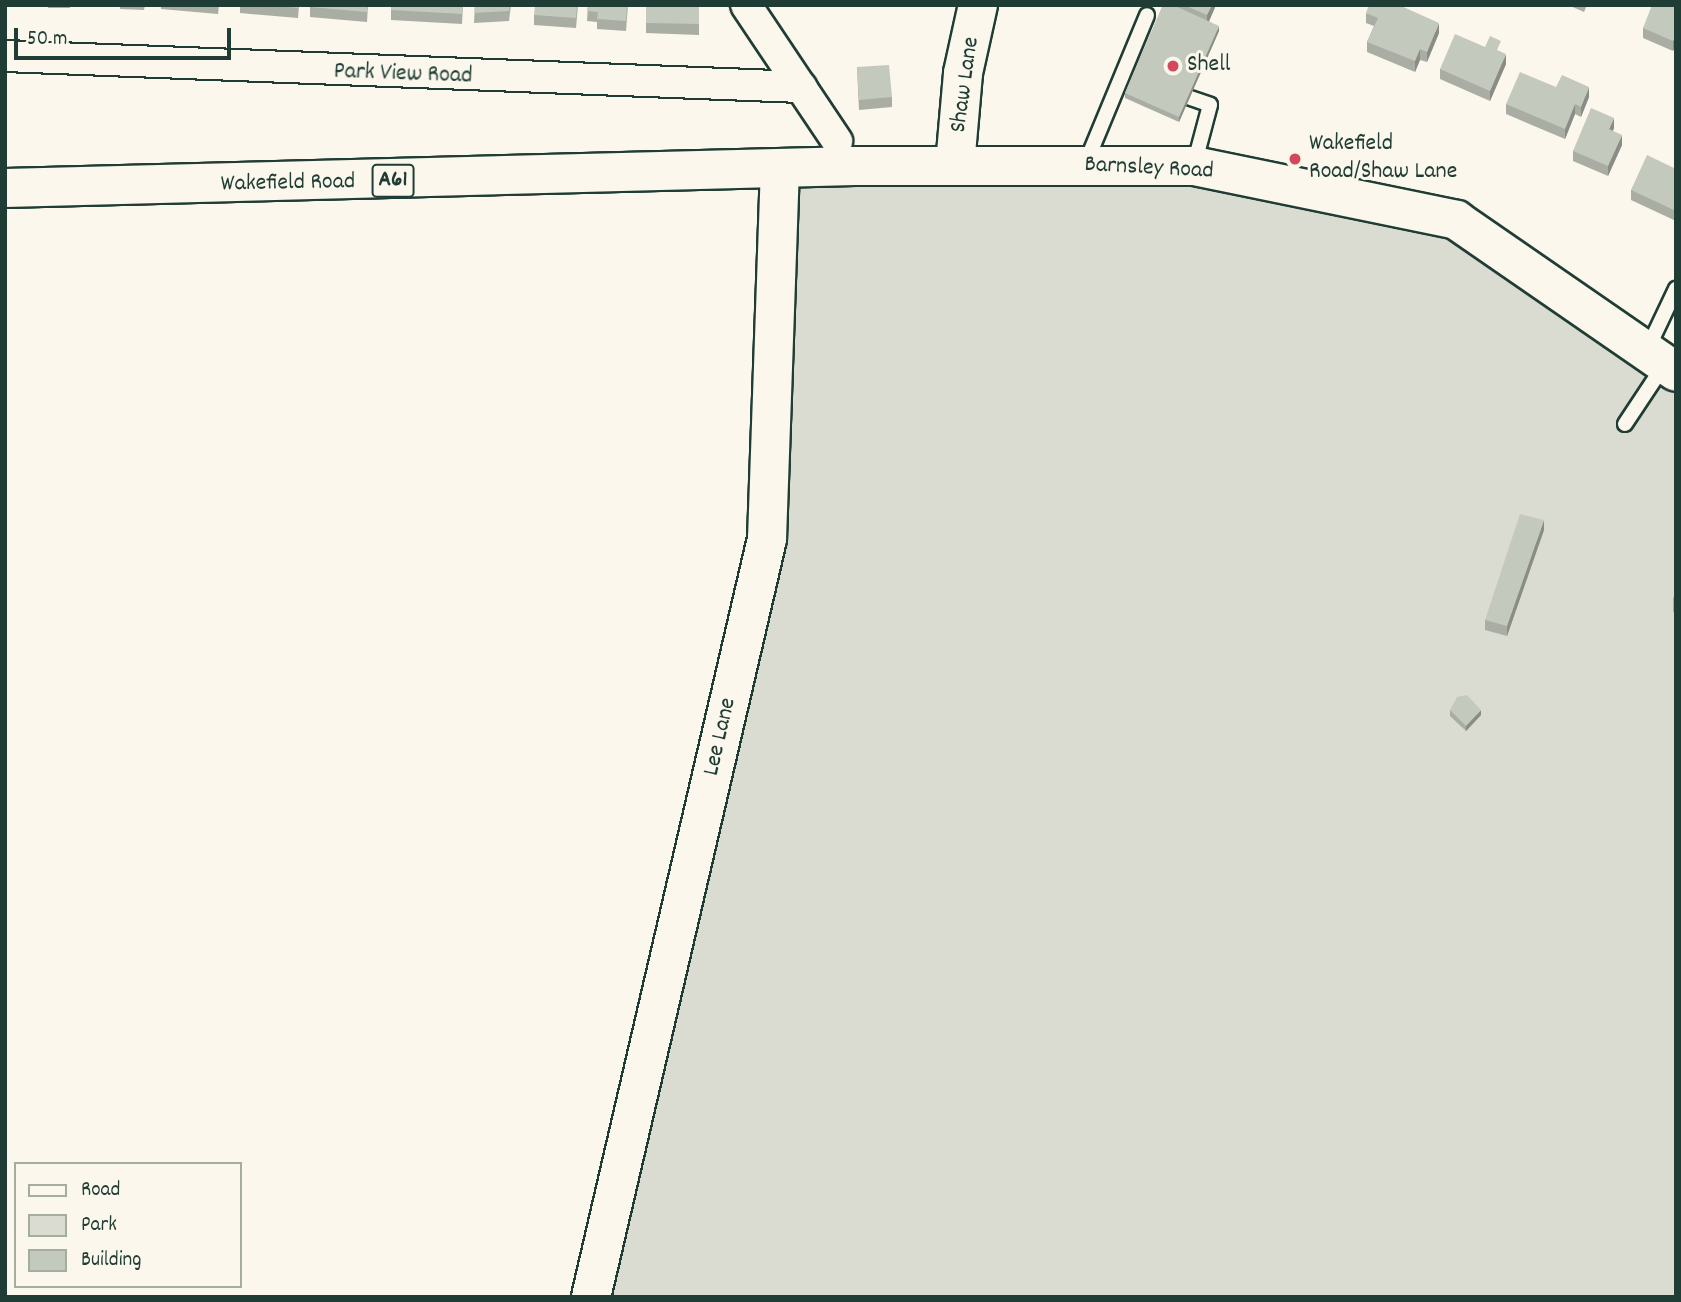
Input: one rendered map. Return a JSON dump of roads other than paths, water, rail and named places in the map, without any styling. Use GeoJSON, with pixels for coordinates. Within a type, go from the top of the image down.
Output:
{"type":"FeatureCollection","features":[{"type":"Feature","properties":{"kind":"main road","name":"Shaw Lane"},"geometry":{"type":"LineString","coordinates":[[955,165],[963,73],[978,5]]}},
{"type":"Feature","properties":{"kind":"main road","name":"Barnsley Road"},"geometry":{"type":"LineString","coordinates":[[780,169],[955,165],[1194,166],[1456,220],[1662,362]]}},
{"type":"Feature","properties":{"kind":"main road","name":"Wakefield Road"},"geometry":{"type":"LineString","coordinates":[[5,188],[780,169]]}},
{"type":"Feature","properties":{"kind":"main road","name":"Lee Lane"},"geometry":{"type":"LineString","coordinates":[[590,1297],[767,539],[780,169]]}},
{"type":"Feature","properties":{"kind":"street"},"geometry":{"type":"LineString","coordinates":[[746,5],[837,141]]}},
{"type":"Feature","properties":{"kind":"street","name":"Park View Road"},"geometry":{"type":"LineString","coordinates":[[5,56],[801,87]]}},
{"type":"Feature","properties":{"kind":"lane"},"geometry":{"type":"LineString","coordinates":[[1084,166],[1129,76],[1147,15]]}},
{"type":"Feature","properties":{"kind":"lane"},"geometry":{"type":"LineString","coordinates":[[1160,87],[1210,105],[1194,166]]}},
{"type":"Feature","properties":{"kind":"lane"},"geometry":{"type":"LineString","coordinates":[[1625,424],[1662,362],[1676,289]]}},
{"type":"Feature","properties":{"kind":"place","name":"Shell"},"geometry":{"type":"Point","coordinates":[1173,66]}},
{"type":"Feature","properties":{"kind":"place","name":"Wakefield Road/Shaw Lane"},"geometry":{"type":"Point","coordinates":[1295,159]}}]}
